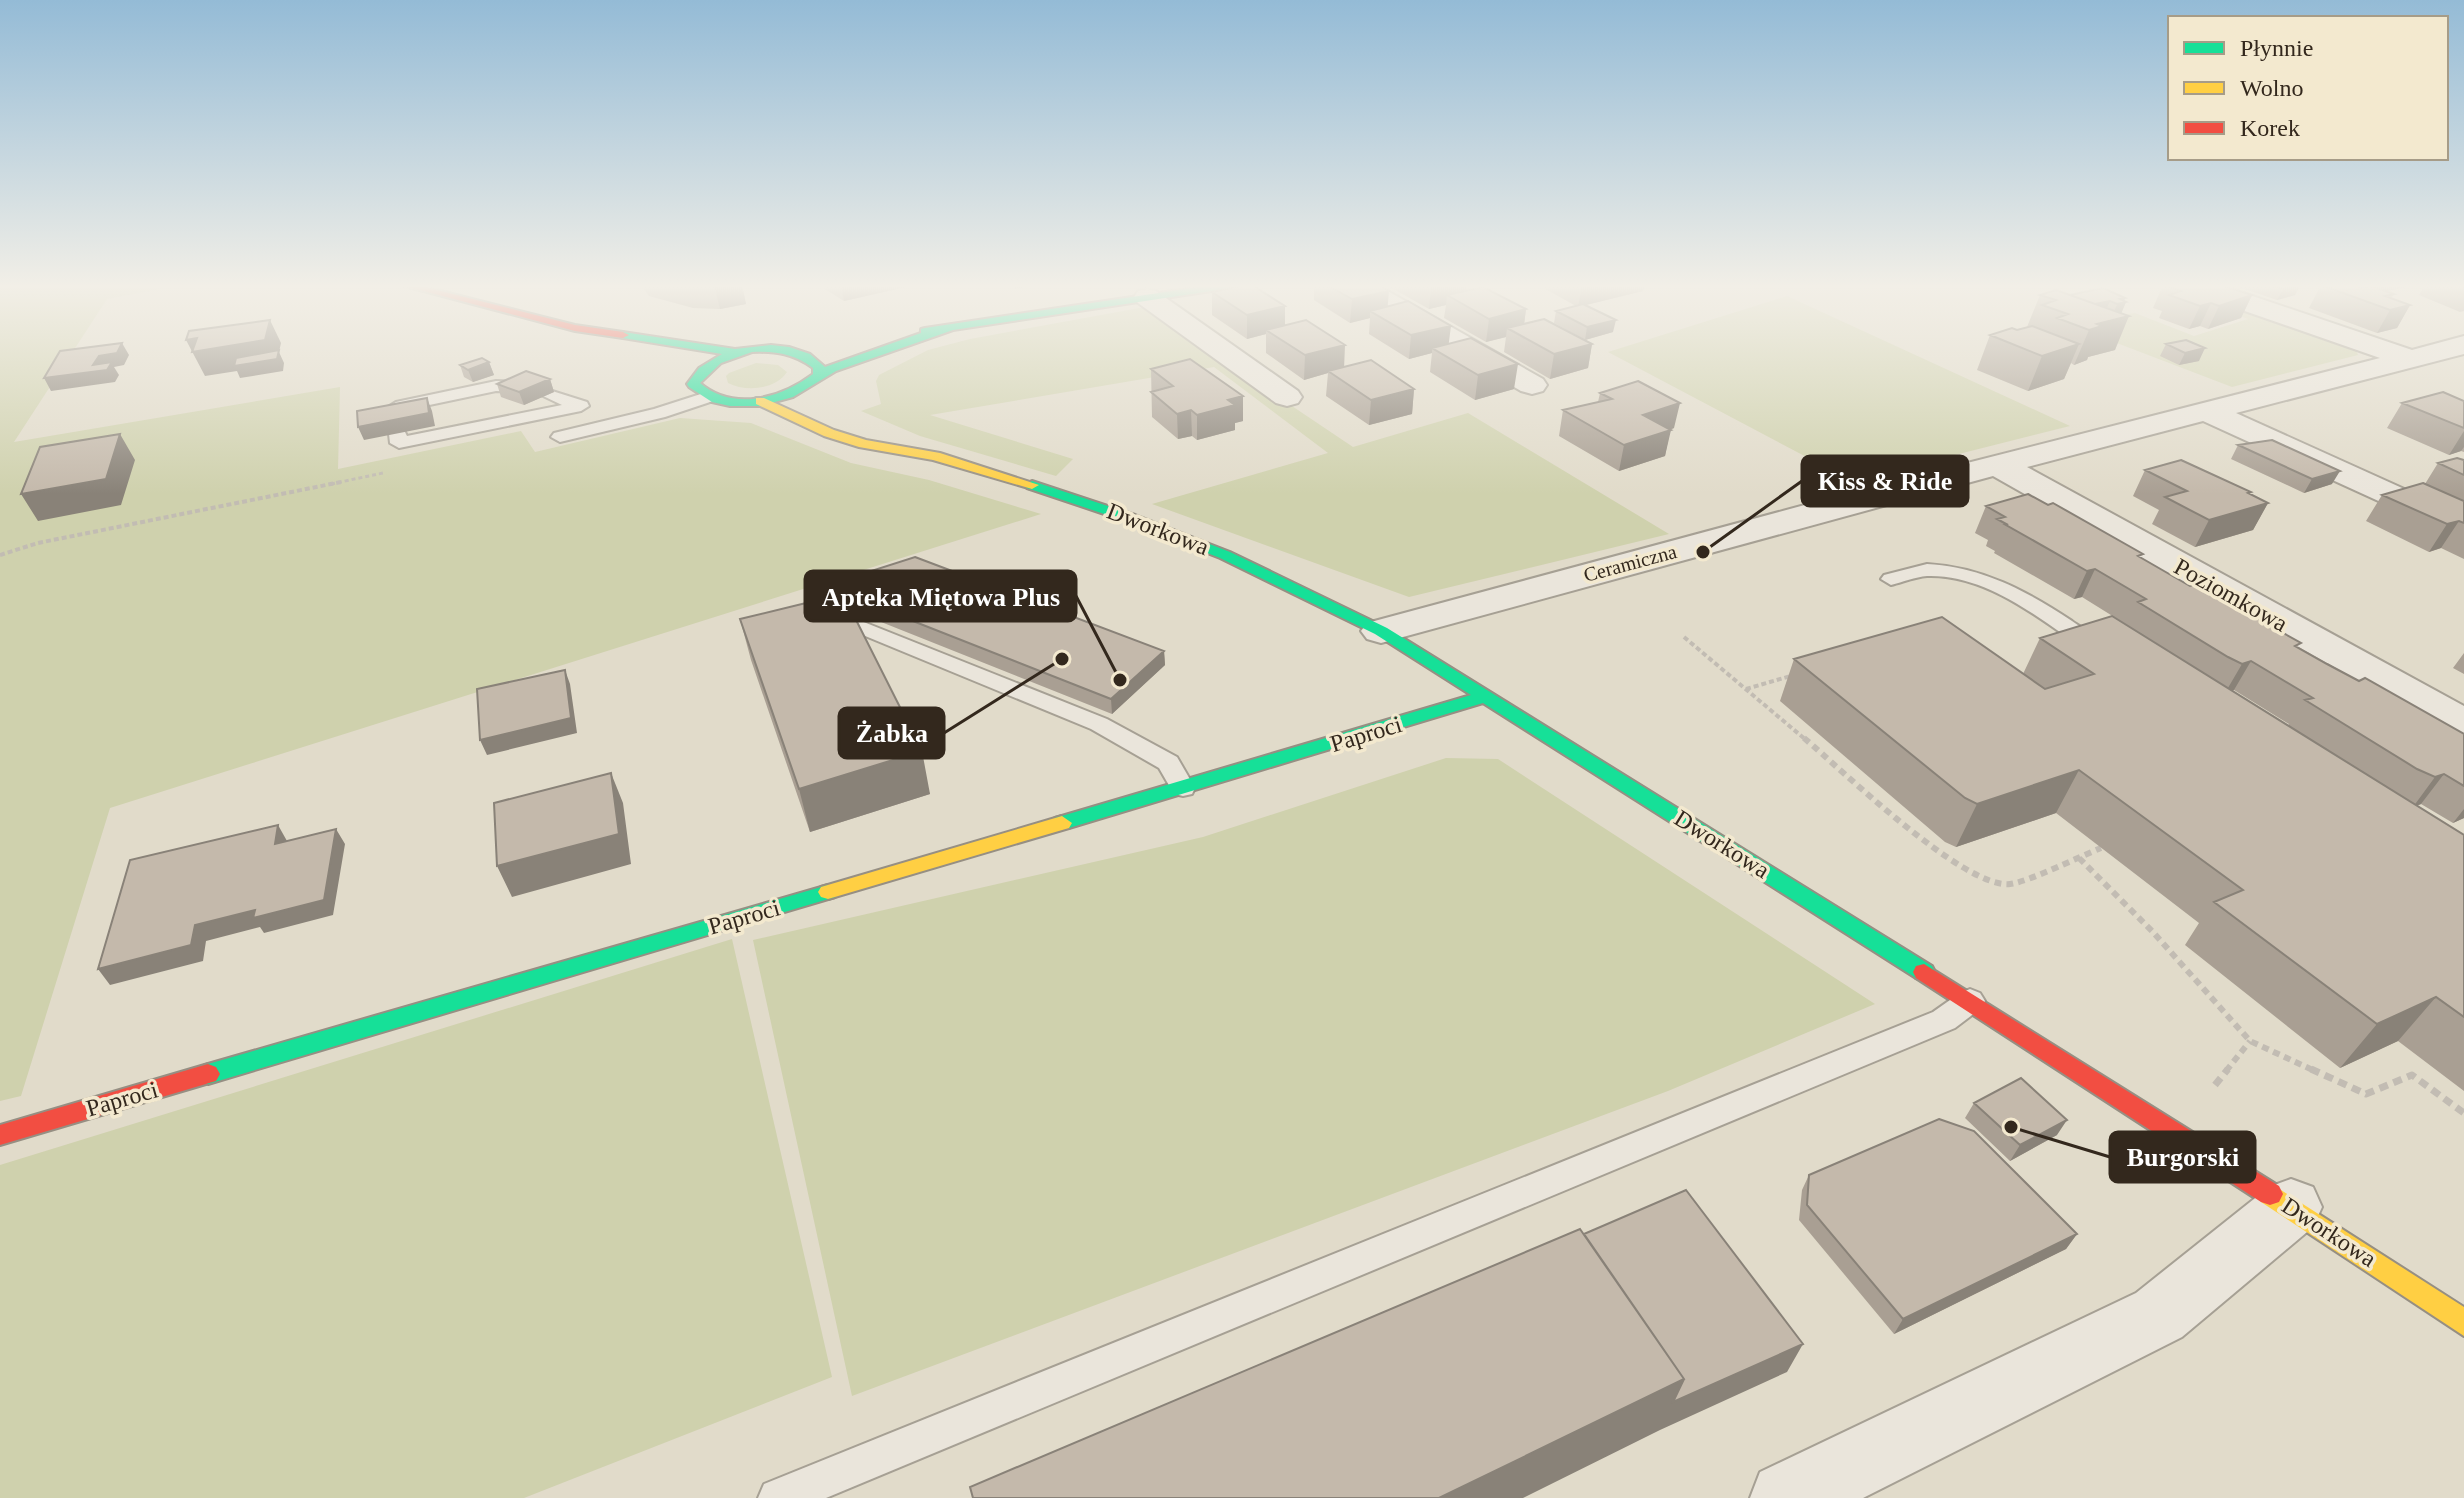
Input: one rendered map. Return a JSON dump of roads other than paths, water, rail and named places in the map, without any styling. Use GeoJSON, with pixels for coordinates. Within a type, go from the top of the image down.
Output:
{"type":"FeatureCollection","features":[{"type":"Feature","properties":{"kind":"street"},"geometry":{"type":"LineString","coordinates":[[644,355],[658,359]]}},
{"type":"Feature","properties":{"kind":"street"},"geometry":{"type":"LineString","coordinates":[[732,355],[710,363],[695,377],[693,384],[697,391],[723,401],[760,401],[815,385],[886,355]]}},
{"type":"Feature","properties":{"kind":"street"},"geometry":{"type":"LineString","coordinates":[[806,355],[817,362],[815,385]]}},
{"type":"Feature","properties":{"kind":"street"},"geometry":{"type":"LineString","coordinates":[[1228,355],[1287,397]]}},
{"type":"Feature","properties":{"kind":"street"},"geometry":{"type":"LineString","coordinates":[[1480,355],[1532,385]]}},
{"type":"Feature","properties":{"kind":"street"},"geometry":{"type":"LineString","coordinates":[[2399,355],[2408,358]]}},
{"type":"Feature","properties":{"kind":"street","name":"Ceramiczna"},"geometry":{"type":"LineString","coordinates":[[1381,631],[2204,410],[2421,355]]}},
{"type":"Feature","properties":{"kind":"street"},"geometry":{"type":"LineString","coordinates":[[676,367],[695,377]]}},
{"type":"Feature","properties":{"kind":"street","name":"Dworkowa"},"geometry":{"type":"LineString","coordinates":[[760,401],[829,433],[864,444],[935,456],[1052,491],[1160,529],[1225,555],[1381,631],[1970,1001],[2291,1207],[2464,1323]]}},
{"type":"Feature","properties":{"kind":"street"},"geometry":{"type":"LineString","coordinates":[[2204,410],[2464,529]]}},
{"type":"Feature","properties":{"kind":"street","name":"Dworkowa"},"geometry":{"type":"LineString","coordinates":[[876,428],[935,456]]}},
{"type":"Feature","properties":{"kind":"street","name":"Poziomkowa"},"geometry":{"type":"LineString","coordinates":[[1998,465],[2464,724]]}},
{"type":"Feature","properties":{"kind":"street","name":"Paproci"},"geometry":{"type":"LineString","coordinates":[[0,1135],[1487,696]]}},
{"type":"Feature","properties":{"kind":"street"},"geometry":{"type":"LineString","coordinates":[[1786,1498],[2159,1315],[2291,1207]]}},
{"type":"Feature","properties":{"kind":"lane"},"geometry":{"type":"LineString","coordinates":[[496,386],[470,400],[468,410],[477,419],[504,422]]}},
{"type":"Feature","properties":{"kind":"lane"},"geometry":{"type":"LineString","coordinates":[[526,387],[496,386],[396,406],[399,443],[581,406]]}},
{"type":"Feature","properties":{"kind":"lane"},"geometry":{"type":"LineString","coordinates":[[549,395],[624,422]]}},
{"type":"Feature","properties":{"kind":"lane"},"geometry":{"type":"LineString","coordinates":[[560,437],[707,397]]}},
{"type":"Feature","properties":{"kind":"lane"},"geometry":{"type":"LineString","coordinates":[[1891,579],[1926,570],[1954,573],[1993,584],[2119,662]]}},
{"type":"Feature","properties":{"kind":"lane"},"geometry":{"type":"LineString","coordinates":[[813,608],[1099,724],[1168,763],[1183,788]]}},
{"type":"Feature","properties":{"kind":"lane"},"geometry":{"type":"LineString","coordinates":[[778,1498],[1944,1020],[1970,1001]]}},
{"type":"Feature","properties":{"kind":"place","name":"Kiss & Ride"},"geometry":{"type":"Point","coordinates":[1703,552]}},
{"type":"Feature","properties":{"kind":"place","name":"Żabka"},"geometry":{"type":"Point","coordinates":[1062,659]}},
{"type":"Feature","properties":{"kind":"place","name":"Apteka Miętowa Plus"},"geometry":{"type":"Point","coordinates":[1120,680]}},
{"type":"Feature","properties":{"kind":"place","name":"Burgorski"},"geometry":{"type":"Point","coordinates":[2011,1127]}}]}
